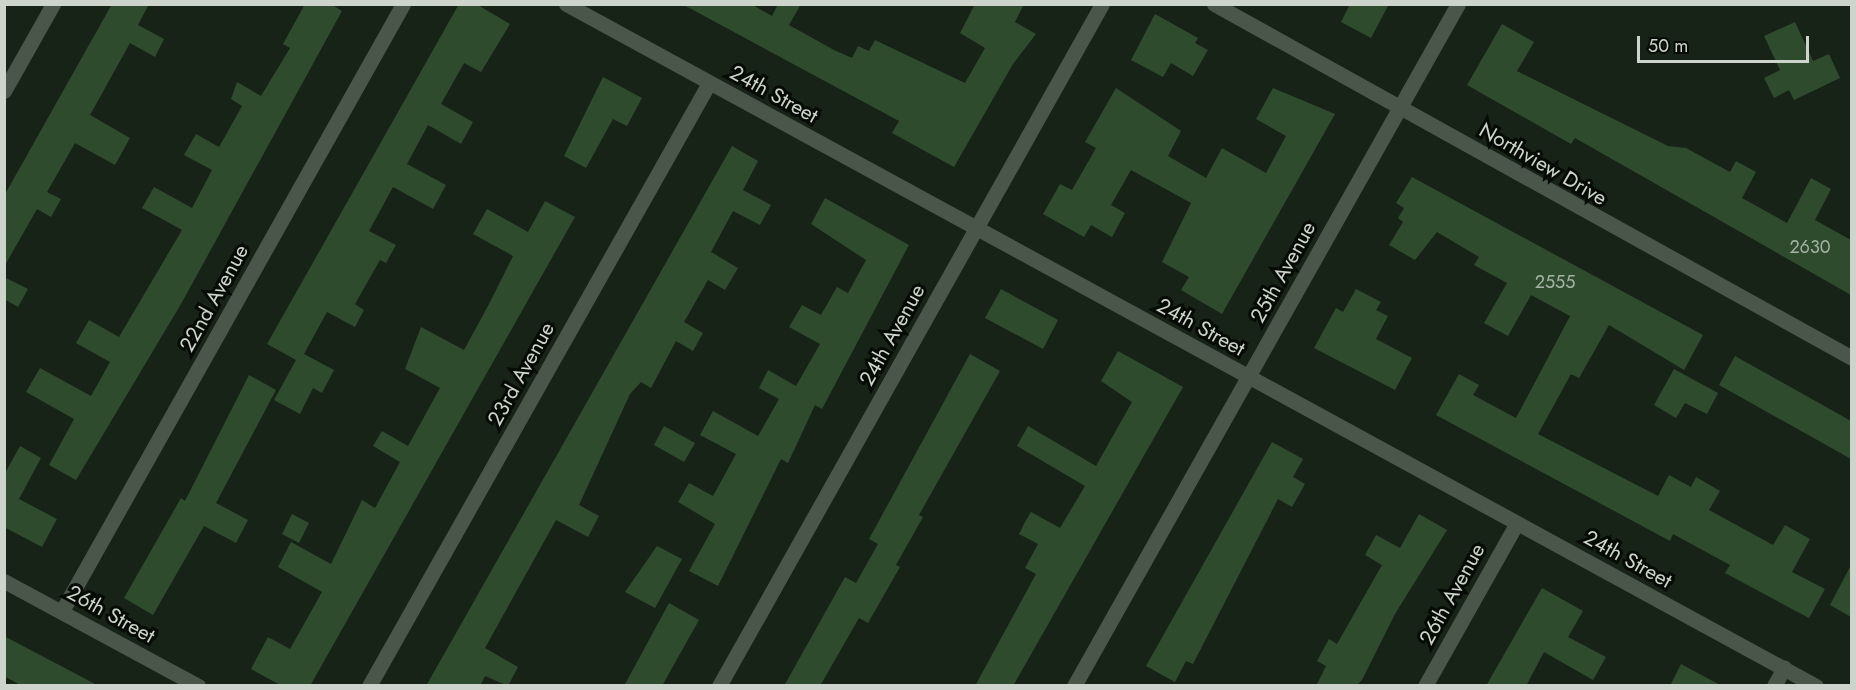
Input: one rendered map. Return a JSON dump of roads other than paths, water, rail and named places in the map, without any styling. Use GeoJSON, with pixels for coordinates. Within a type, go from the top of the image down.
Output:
{"type":"FeatureCollection","features":[{"type":"Feature","properties":{"kind":"street"},"geometry":{"type":"LineString","coordinates":[[4,91],[53,4]]}},
{"type":"Feature","properties":{"kind":"street","name":"22nd Avenue"},"geometry":{"type":"LineString","coordinates":[[62,611],[403,4]]}},
{"type":"Feature","properties":{"kind":"street","name":"24th Street"},"geometry":{"type":"LineString","coordinates":[[566,4],[1816,686]]}},
{"type":"Feature","properties":{"kind":"street","name":"24th Avenue"},"geometry":{"type":"LineString","coordinates":[[719,686],[1102,4]]}},
{"type":"Feature","properties":{"kind":"street","name":"Northview Drive"},"geometry":{"type":"LineString","coordinates":[[1214,4],[1851,358]]}},
{"type":"Feature","properties":{"kind":"street","name":"25th Avenue"},"geometry":{"type":"LineString","coordinates":[[1074,686],[1458,4]]}},
{"type":"Feature","properties":{"kind":"street","name":"23rd Avenue"},"geometry":{"type":"LineString","coordinates":[[369,686],[709,83]]}},
{"type":"Feature","properties":{"kind":"street","name":"26th Avenue"},"geometry":{"type":"LineString","coordinates":[[1425,686],[1517,523]]}},
{"type":"Feature","properties":{"kind":"street","name":"26th Street"},"geometry":{"type":"LineString","coordinates":[[4,580],[198,686]]}},
{"type":"Feature","properties":{"kind":"street"},"geometry":{"type":"LineString","coordinates":[[1774,686],[1784,668]]}}]}
